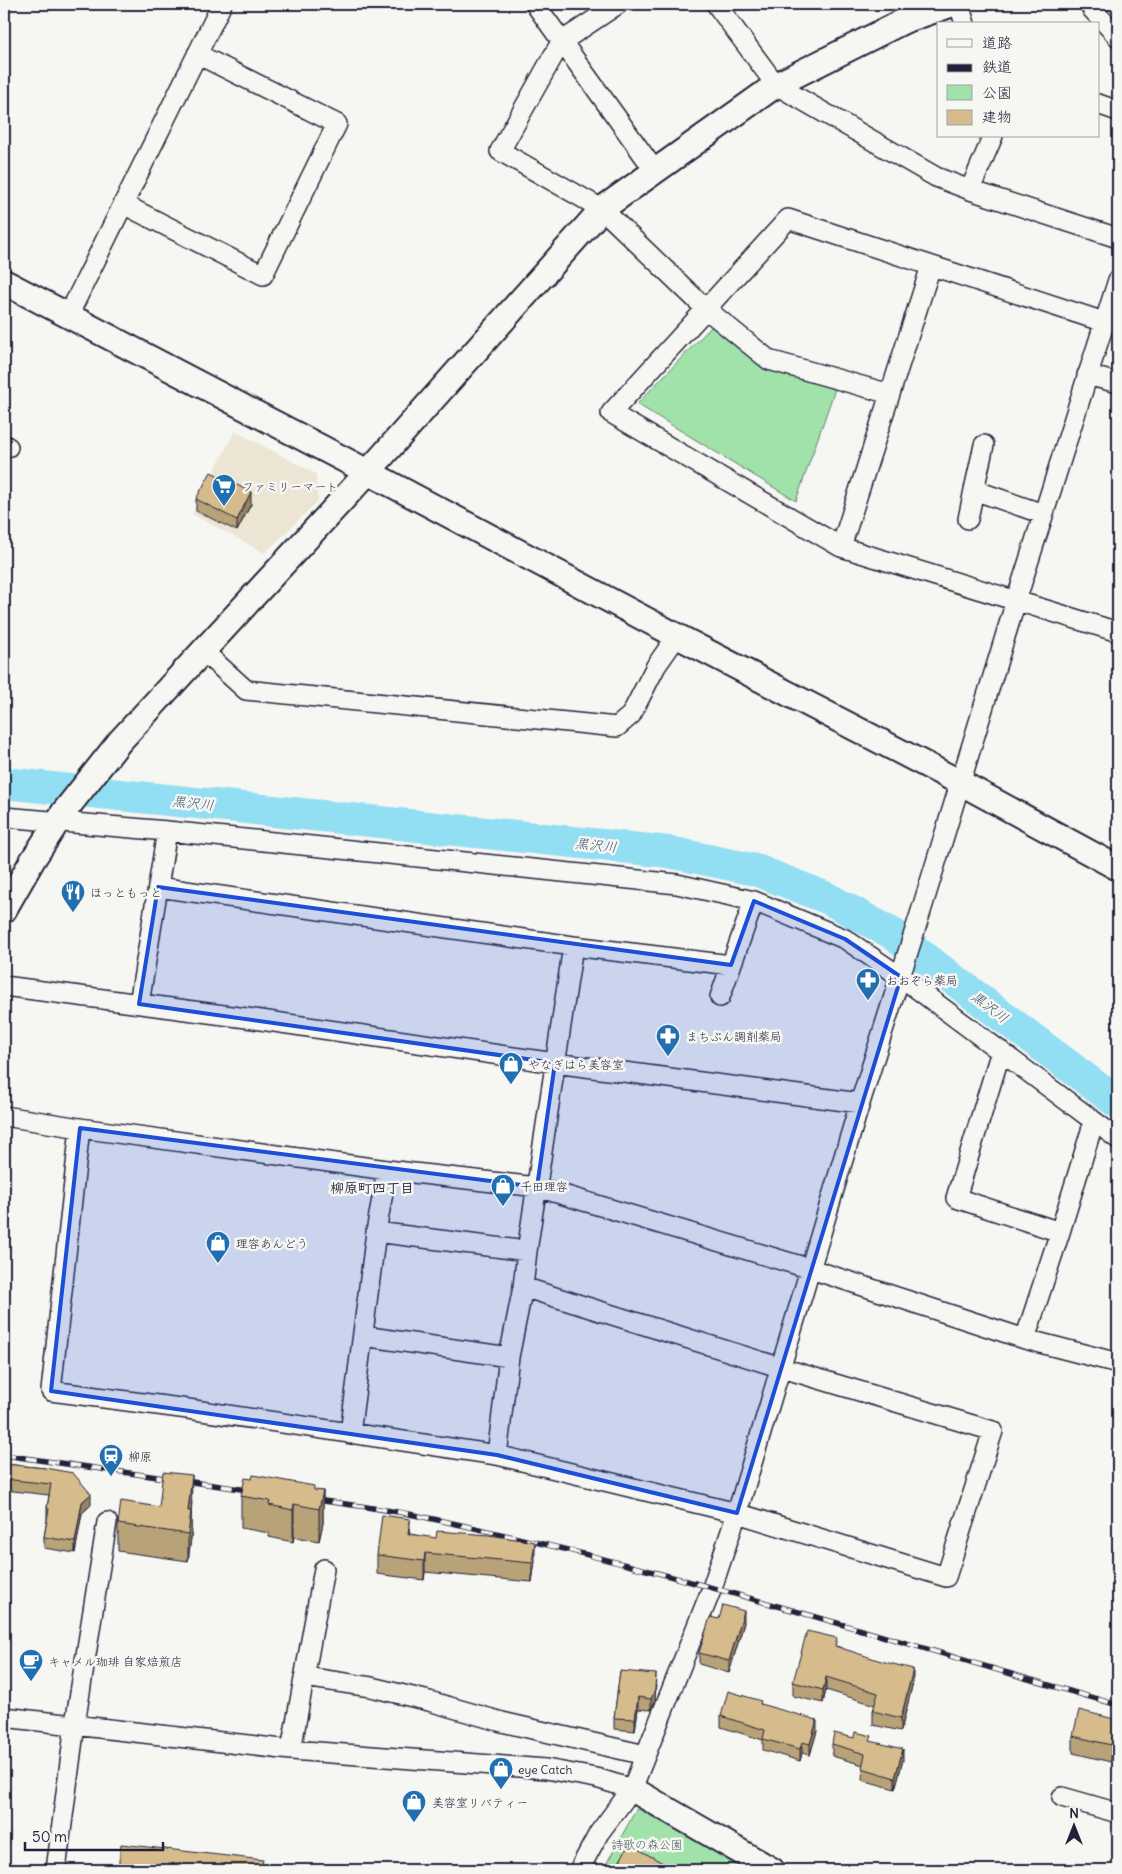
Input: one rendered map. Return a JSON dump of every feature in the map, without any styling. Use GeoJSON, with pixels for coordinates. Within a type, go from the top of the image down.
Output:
{"type":"FeatureCollection","features":[{"type":"Feature","properties":{"kind":"street"},"geometry":{"type":"LineString","coordinates":[[68,316],[222,4]]}},
{"type":"Feature","properties":{"kind":"street"},"geometry":{"type":"LineString","coordinates":[[535,4],[656,171]]}},
{"type":"Feature","properties":{"kind":"street"},"geometry":{"type":"LineString","coordinates":[[618,4],[561,42],[500,151],[602,209],[706,309],[769,360],[890,394]]}},
{"type":"Feature","properties":{"kind":"street"},"geometry":{"type":"LineString","coordinates":[[716,4],[776,85],[936,177],[970,190],[1118,238]]}},
{"type":"Feature","properties":{"kind":"street"},"geometry":{"type":"LineString","coordinates":[[4,910],[60,818],[120,741],[368,472],[602,209],[776,85],[904,21],[952,4]]}},
{"type":"Feature","properties":{"kind":"street"},"geometry":{"type":"LineString","coordinates":[[960,4],[965,22]]}},
{"type":"Feature","properties":{"kind":"street"},"geometry":{"type":"LineString","coordinates":[[1091,6],[1118,37]]}},
{"type":"Feature","properties":{"kind":"street"},"geometry":{"type":"LineString","coordinates":[[123,204],[263,275],[337,124],[197,54]]}},
{"type":"Feature","properties":{"kind":"street"},"geometry":{"type":"LineString","coordinates":[[1100,105],[1118,111]]}},
{"type":"Feature","properties":{"kind":"street"},"geometry":{"type":"LineString","coordinates":[[970,190],[992,138]]}},
{"type":"Feature","properties":{"kind":"street"},"geometry":{"type":"LineString","coordinates":[[1104,322],[788,219],[611,413],[842,547],[1118,632]]}},
{"type":"Feature","properties":{"kind":"street"},"geometry":{"type":"LineString","coordinates":[[842,547],[931,266]]}},
{"type":"Feature","properties":{"kind":"street"},"geometry":{"type":"LineString","coordinates":[[579,1870],[599,1833],[632,1789],[712,1588],[738,1513],[860,1103],[918,923],[1016,600],[1118,280]]}},
{"type":"Feature","properties":{"kind":"street"},"geometry":{"type":"LineString","coordinates":[[4,282],[961,783],[1118,868]]}},
{"type":"Feature","properties":{"kind":"street"},"geometry":{"type":"LineString","coordinates":[[1087,375],[1118,384]]}},
{"type":"Feature","properties":{"kind":"street"},"geometry":{"type":"LineString","coordinates":[[968,519],[984,445]]}},
{"type":"Feature","properties":{"kind":"street"},"geometry":{"type":"LineString","coordinates":[[974,490],[1043,514]]}},
{"type":"Feature","properties":{"kind":"street"},"geometry":{"type":"LineString","coordinates":[[204,652],[246,690],[617,727],[631,715],[656,666],[677,636]]}},
{"type":"Feature","properties":{"kind":"street"},"geometry":{"type":"LineString","coordinates":[[4,817],[60,818],[167,831],[677,884],[754,901],[845,939],[902,972],[1000,1051],[1118,1139]]}},
{"type":"Feature","properties":{"kind":"street"},"geometry":{"type":"LineString","coordinates":[[139,1004],[167,831]]}},
{"type":"Feature","properties":{"kind":"street"},"geometry":{"type":"LineString","coordinates":[[158,887],[573,946],[731,965]]}},
{"type":"Feature","properties":{"kind":"street"},"geometry":{"type":"LineString","coordinates":[[720,997],[754,901]]}},
{"type":"Feature","properties":{"kind":"street"},"geometry":{"type":"LineString","coordinates":[[497,1455],[509,1357],[523,1287],[573,946]]}},
{"type":"Feature","properties":{"kind":"street"},"geometry":{"type":"LineString","coordinates":[[4,986],[264,1020],[555,1064],[860,1103]]}},
{"type":"Feature","properties":{"kind":"street"},"geometry":{"type":"LineString","coordinates":[[1000,1051],[956,1198],[1060,1232]]}},
{"type":"Feature","properties":{"kind":"street"},"geometry":{"type":"LineString","coordinates":[[4,1116],[387,1170],[538,1187],[811,1269],[1025,1340],[1118,1363]]}},
{"type":"Feature","properties":{"kind":"street"},"geometry":{"type":"LineString","coordinates":[[1025,1340],[1094,1121]]}},
{"type":"Feature","properties":{"kind":"street"},"geometry":{"type":"LineString","coordinates":[[80,1128],[51,1391],[188,1409],[497,1455],[738,1513],[946,1577],[993,1431],[782,1368],[523,1287]]}},
{"type":"Feature","properties":{"kind":"street"},"geometry":{"type":"LineString","coordinates":[[350,1434],[376,1232],[387,1170]]}},
{"type":"Feature","properties":{"kind":"street"},"geometry":{"type":"LineString","coordinates":[[376,1232],[527,1251]]}},
{"type":"Feature","properties":{"kind":"street"},"geometry":{"type":"LineString","coordinates":[[363,1336],[509,1357]]}},
{"type":"Feature","properties":{"kind":"street"},"geometry":{"type":"LineString","coordinates":[[56,1870],[75,1724],[107,1522]]}},
{"type":"Feature","properties":{"kind":"street"},"geometry":{"type":"LineString","coordinates":[[291,1750],[324,1569]]}},
{"type":"Feature","properties":{"kind":"street"},"geometry":{"type":"LineString","coordinates":[[304,1677],[371,1686],[502,1722],[645,1756]]}},
{"type":"Feature","properties":{"kind":"street"},"geometry":{"type":"LineString","coordinates":[[4,1717],[291,1750],[546,1769],[596,1778],[632,1789],[772,1870]]}},
{"type":"Feature","properties":{"kind":"street"},"geometry":{"type":"LineString","coordinates":[[1062,1797],[1118,1813]]}},
{"type":"Feature","properties":{"kind":"highlighted area"},"geometry":{"type":"Polygon","coordinates":[[[158,887],[731,965],[754,901],[845,939],[901,977],[737,1513],[497,1455],[51,1391],[80,1128],[537,1187],[555,1063],[139,1004],[158,887]]]}},
{"type":"Feature","properties":{"kind":"shaded area"},"geometry":{"type":"Polygon","coordinates":[[[235,431],[316,474],[318,501],[265,553],[192,514],[235,431]]]}},
{"type":"Feature","properties":{"kind":"green space"},"geometry":{"type":"Polygon","coordinates":[[[714,324],[766,367],[835,389],[796,501],[637,404],[714,324]]]}},
{"type":"Feature","properties":{"kind":"green space","name":"詩歌の森公園"},"geometry":{"type":"Polygon","coordinates":[[[637,1808],[747,1870],[603,1870],[637,1808]]]}},
{"type":"Feature","properties":{"kind":"building"},"geometry":{"type":"Polygon","coordinates":[[[211,472],[251,492],[237,520],[196,499],[211,472]]]}},
{"type":"Feature","properties":{"kind":"building"},"geometry":{"type":"Polygon","coordinates":[[[4,1464],[73,1473],[91,1494],[82,1502],[75,1542],[44,1537],[51,1484],[4,1479],[4,1464]]]}},
{"type":"Feature","properties":{"kind":"building"},"geometry":{"type":"Polygon","coordinates":[[[163,1472],[192,1475],[188,1511],[191,1511],[188,1534],[118,1524],[121,1501],[159,1507],[163,1472]]]}},
{"type":"Feature","properties":{"kind":"building"},"geometry":{"type":"Polygon","coordinates":[[[253,1475],[314,1486],[314,1490],[323,1491],[319,1509],[294,1504],[293,1510],[269,1505],[270,1501],[241,1496],[245,1478],[252,1479],[253,1475]]]}},
{"type":"Feature","properties":{"kind":"building"},"geometry":{"type":"Polygon","coordinates":[[[382,1515],[410,1519],[408,1534],[436,1538],[437,1531],[489,1535],[535,1542],[532,1563],[425,1553],[424,1561],[377,1555],[382,1515]]]}},
{"type":"Feature","properties":{"kind":"building"},"geometry":{"type":"Polygon","coordinates":[[[723,1605],[744,1611],[729,1661],[699,1653],[710,1617],[719,1619],[723,1605]]]}},
{"type":"Feature","properties":{"kind":"building"},"geometry":{"type":"Polygon","coordinates":[[[807,1631],[837,1638],[835,1646],[913,1669],[901,1718],[873,1711],[878,1693],[826,1677],[823,1690],[793,1682],[807,1631]]]}},
{"type":"Feature","properties":{"kind":"building"},"geometry":{"type":"Polygon","coordinates":[[[620,1671],[656,1674],[655,1689],[651,1699],[638,1697],[635,1719],[614,1718],[620,1671]]]}},
{"type":"Feature","properties":{"kind":"building"},"geometry":{"type":"Polygon","coordinates":[[[728,1691],[761,1701],[760,1704],[817,1720],[810,1744],[802,1742],[800,1749],[763,1739],[765,1730],[721,1716],[728,1691]]]}},
{"type":"Feature","properties":{"kind":"building"},"geometry":{"type":"Polygon","coordinates":[[[1079,1710],[1118,1720],[1118,1737],[1113,1736],[1111,1745],[1073,1736],[1079,1710]]]}},
{"type":"Feature","properties":{"kind":"building"},"geometry":{"type":"Polygon","coordinates":[[[855,1732],[872,1736],[870,1741],[903,1749],[895,1778],[862,1768],[865,1754],[832,1744],[834,1733],[854,1738],[855,1732]]]}},
{"type":"Feature","properties":{"kind":"building"},"geometry":{"type":"Polygon","coordinates":[[[121,1844],[263,1860],[261,1870],[118,1870],[121,1844]]]}},
{"type":"Feature","properties":{"kind":"building"},"geometry":{"type":"Polygon","coordinates":[[[629,1844],[675,1870],[615,1870],[629,1844]]]}},
{"type":"Feature","properties":{"kind":"waterway","name":"黒沢川"},"geometry":{"type":"LineString","coordinates":[[4,783],[669,852],[756,870],[827,898],[893,934],[1118,1103]]}},
{"type":"Feature","properties":{"kind":"railway"},"geometry":{"type":"LineString","coordinates":[[4,1455],[255,1491]]}},
{"type":"Feature","properties":{"kind":"railway"},"geometry":{"type":"LineString","coordinates":[[310,1499],[414,1515],[592,1556],[768,1603],[1118,1705]]}},
{"type":"Feature","properties":{"kind":"place","name":"ファミリーマート"},"geometry":{"type":"Point","coordinates":[224,507]}},
{"type":"Feature","properties":{"kind":"place","name":"ほっともっと"},"geometry":{"type":"Point","coordinates":[73,913]}},
{"type":"Feature","properties":{"kind":"place","name":"おおぞら薬局"},"geometry":{"type":"Point","coordinates":[868,1001]}},
{"type":"Feature","properties":{"kind":"place","name":"まちぶん調剤薬局"},"geometry":{"type":"Point","coordinates":[668,1057]}},
{"type":"Feature","properties":{"kind":"place","name":"やなぎはら美容室"},"geometry":{"type":"Point","coordinates":[511,1085]}},
{"type":"Feature","properties":{"kind":"place","name":"千田理容"},"geometry":{"type":"Point","coordinates":[503,1207]}},
{"type":"Feature","properties":{"kind":"place","name":"理容あんどう"},"geometry":{"type":"Point","coordinates":[218,1264]}},
{"type":"Feature","properties":{"kind":"place","name":"柳原"},"geometry":{"type":"Point","coordinates":[111,1477]}},
{"type":"Feature","properties":{"kind":"place","name":"キャメル珈琲 自家焙煎店"},"geometry":{"type":"Point","coordinates":[31,1682]}},
{"type":"Feature","properties":{"kind":"place","name":"eye Catch"},"geometry":{"type":"Point","coordinates":[501,1790]}},
{"type":"Feature","properties":{"kind":"place","name":"美容室リバティー"},"geometry":{"type":"Point","coordinates":[414,1823]}},
{"type":"Feature","properties":{"kind":"district","name":"柳原町四丁目"},"geometry":{"type":"Point","coordinates":[372,1188]}}]}
